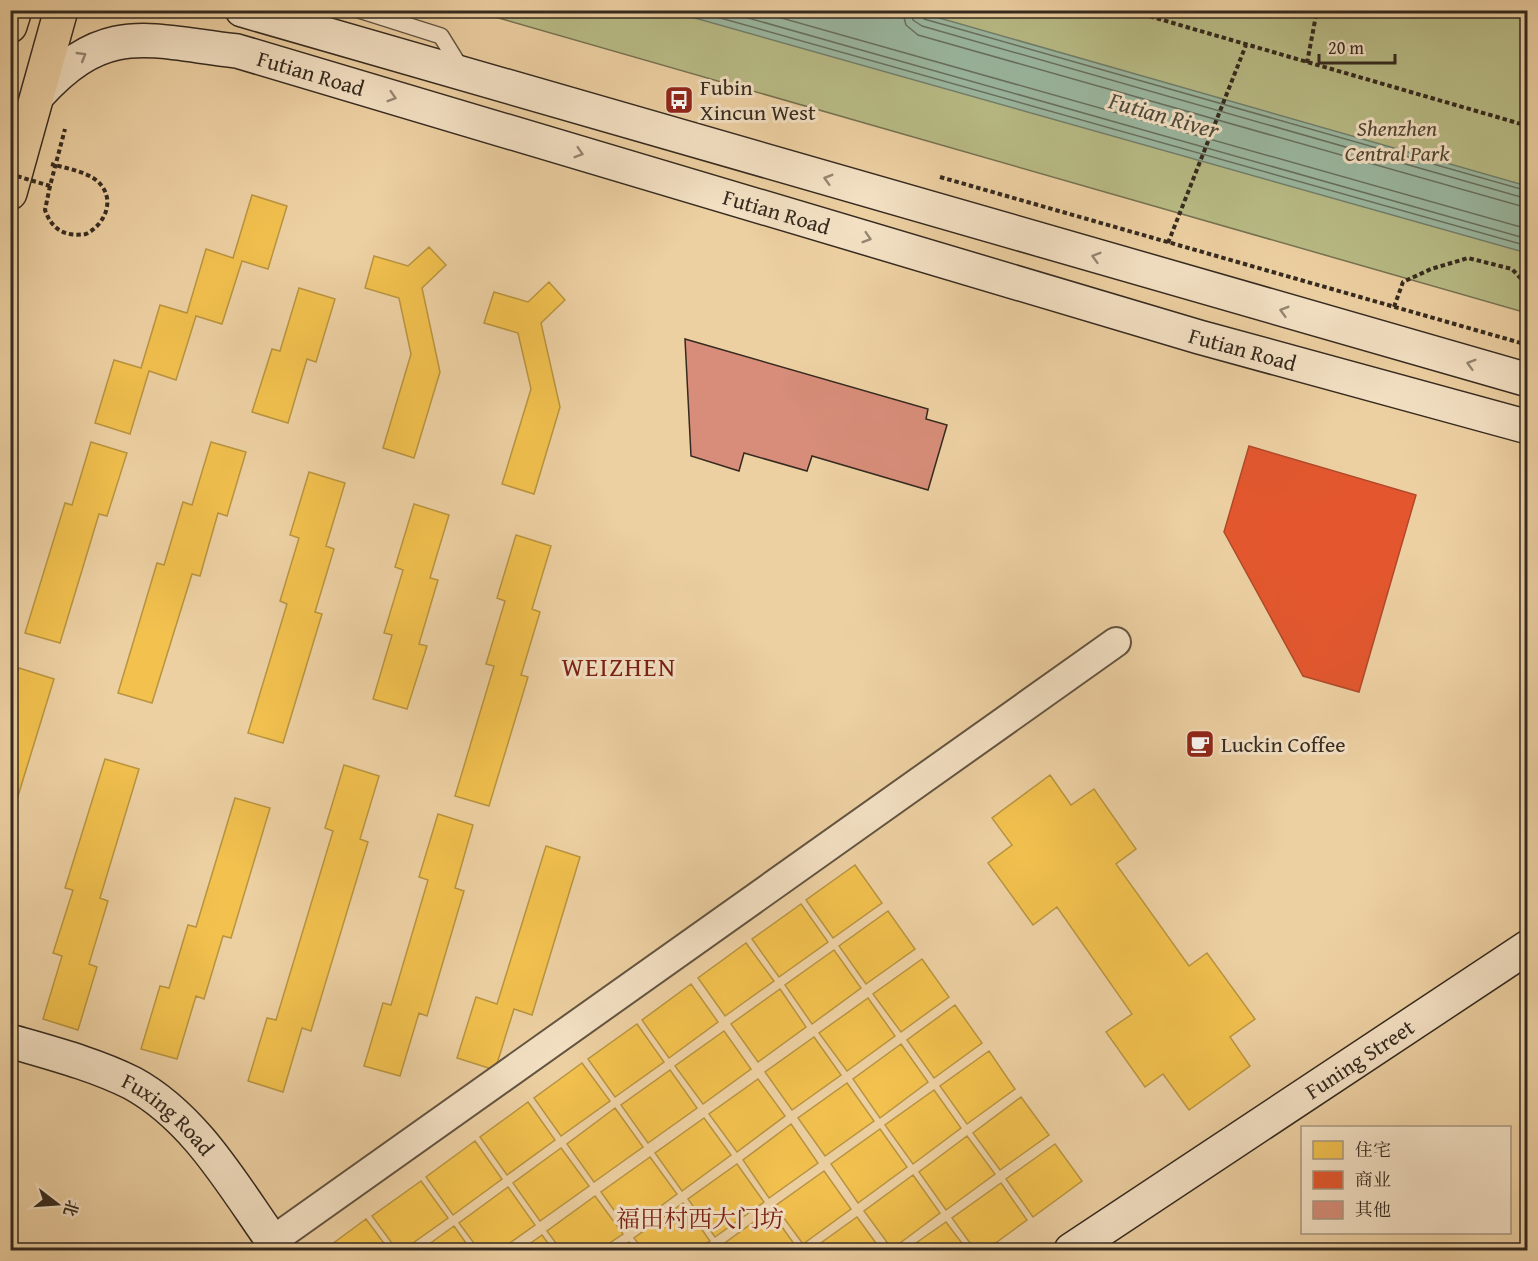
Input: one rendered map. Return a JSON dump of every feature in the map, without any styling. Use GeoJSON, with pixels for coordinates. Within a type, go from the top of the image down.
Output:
{"type":"FeatureCollection","features":[{"type":"Feature","properties":{"kind":"main road"},"geometry":{"type":"LineString","coordinates":[[10,26],[15,10]]}},
{"type":"Feature","properties":{"kind":"main road"},"geometry":{"type":"LineString","coordinates":[[10,193],[61,10]]}},
{"type":"Feature","properties":{"kind":"main road","name":"Futian Road"},"geometry":{"type":"LineString","coordinates":[[242,10],[1527,380]]}},
{"type":"Feature","properties":{"kind":"main road","name":"Futian Road"},"geometry":{"type":"LineString","coordinates":[[38,95],[61,70],[86,53],[109,43],[134,40],[237,51],[1208,339],[1527,427]]}},
{"type":"Feature","properties":{"kind":"main road","name":"Funing Street"},"geometry":{"type":"LineString","coordinates":[[1071,1251],[1527,947]]}},
{"type":"Feature","properties":{"kind":"main road","name":"Fuxing Road"},"geometry":{"type":"LineString","coordinates":[[10,1041],[111,1073],[154,1097],[192,1132],[211,1155],[276,1246]]}},
{"type":"Feature","properties":{"kind":"street"},"geometry":{"type":"LineString","coordinates":[[276,1246],[1116,642]]}},
{"type":"Feature","properties":{"kind":"lane"},"geometry":{"type":"LineString","coordinates":[[359,10],[441,36],[466,75]]}},
{"type":"Feature","properties":{"kind":"path"},"geometry":{"type":"LineString","coordinates":[[1128,10],[1527,126]]}},
{"type":"Feature","properties":{"kind":"path"},"geometry":{"type":"LineString","coordinates":[[1307,63],[1317,10]]}},
{"type":"Feature","properties":{"kind":"path"},"geometry":{"type":"LineString","coordinates":[[1168,243],[1192,187],[1245,45]]}},
{"type":"Feature","properties":{"kind":"path"},"geometry":{"type":"LineString","coordinates":[[51,164],[87,175],[100,185],[107,201],[102,221],[86,234],[64,234],[49,220],[45,199],[50,186],[63,128]]}},
{"type":"Feature","properties":{"kind":"path"},"geometry":{"type":"LineString","coordinates":[[10,174],[50,186]]}},
{"type":"Feature","properties":{"kind":"path"},"geometry":{"type":"LineString","coordinates":[[938,177],[1527,345]]}},
{"type":"Feature","properties":{"kind":"path"},"geometry":{"type":"LineString","coordinates":[[1394,307],[1403,282],[1431,268],[1468,258],[1512,269],[1527,286]]}},
{"type":"Feature","properties":{"kind":"green space","name":"Shenzhen Central Park"},"geometry":{"type":"Polygon","coordinates":[[[474,11],[1527,11],[1527,313],[474,11]]]}},
{"type":"Feature","properties":{"kind":"water","name":"Futian River"},"geometry":{"type":"Polygon","coordinates":[[[670,11],[915,11],[1527,186],[1527,253],[670,11]]]}},
{"type":"Feature","properties":{"kind":"building: 住宅"},"geometry":{"type":"Polygon","coordinates":[[[252,195],[287,206],[268,269],[242,261],[222,324],[196,316],[176,380],[149,371],[130,434],[95,423],[114,360],[141,368],[160,305],[187,313],[206,249],[233,258],[252,195]]]}},
{"type":"Feature","properties":{"kind":"building: 住宅"},"geometry":{"type":"Polygon","coordinates":[[[429,247],[446,265],[422,288],[440,372],[414,458],[383,448],[411,354],[399,298],[365,288],[374,256],[408,266],[429,247]]]}},
{"type":"Feature","properties":{"kind":"building: 住宅"},"geometry":{"type":"Polygon","coordinates":[[[549,282],[565,300],[541,323],[560,407],[534,494],[502,484],[531,389],[518,333],[484,323],[494,292],[528,302],[549,282]]]}},
{"type":"Feature","properties":{"kind":"building: 住宅"},"geometry":{"type":"Polygon","coordinates":[[[299,288],[335,299],[316,362],[307,359],[288,423],[252,412],[272,349],[280,351],[299,288]]]}},
{"type":"Feature","properties":{"kind":"building: 住宅"},"geometry":{"type":"Polygon","coordinates":[[[91,442],[127,453],[107,516],[99,514],[60,643],[25,633],[65,503],[72,505],[91,442]]]}},
{"type":"Feature","properties":{"kind":"building: 住宅"},"geometry":{"type":"Polygon","coordinates":[[[211,442],[246,452],[227,516],[218,513],[200,576],[192,574],[152,703],[118,693],[157,563],[164,565],[183,502],[192,505],[211,442]]]}},
{"type":"Feature","properties":{"kind":"building: 住宅"},"geometry":{"type":"Polygon","coordinates":[[[309,472],[345,483],[326,546],[334,549],[315,612],[322,614],[283,743],[248,733],[287,604],[280,601],[299,538],[290,535],[309,472]]]}},
{"type":"Feature","properties":{"kind":"building: 住宅"},"geometry":{"type":"Polygon","coordinates":[[[414,504],[449,515],[430,578],[438,580],[419,644],[427,646],[407,709],[373,699],[392,635],[384,633],[403,570],[395,567],[414,504]]]}},
{"type":"Feature","properties":{"kind":"building: 住宅"},"geometry":{"type":"Polygon","coordinates":[[[516,535],[551,546],[532,609],[540,612],[521,675],[528,677],[489,806],[455,796],[494,666],[486,664],[505,601],[497,598],[516,535]]]}},
{"type":"Feature","properties":{"kind":"building: 住宅"},"geometry":{"type":"Polygon","coordinates":[[[19,668],[54,679],[10,822],[10,697],[19,668]]]}},
{"type":"Feature","properties":{"kind":"building: 住宅"},"geometry":{"type":"Polygon","coordinates":[[[105,759],[139,769],[100,898],[108,901],[89,964],[97,967],[78,1030],[43,1019],[62,956],[53,953],[73,890],[65,888],[105,759]]]}},
{"type":"Feature","properties":{"kind":"building: 住宅"},"geometry":{"type":"Polygon","coordinates":[[[344,765],[379,776],[360,839],[368,842],[311,1031],[302,1028],[283,1092],[248,1081],[267,1018],[276,1020],[333,831],[325,828],[344,765]]]}},
{"type":"Feature","properties":{"kind":"building: 住宅"},"geometry":{"type":"Polygon","coordinates":[[[1050,775],[1071,805],[1094,789],[1136,849],[1116,864],[1189,966],[1207,953],[1255,1019],[1230,1037],[1250,1066],[1189,1110],[1163,1074],[1145,1087],[1106,1032],[1132,1014],[1057,907],[1033,925],[988,863],[1012,845],[992,818],[1050,775]]]}},
{"type":"Feature","properties":{"kind":"building: 住宅"},"geometry":{"type":"Polygon","coordinates":[[[235,798],[270,808],[231,938],[223,936],[204,999],[196,996],[177,1059],[141,1049],[160,986],[169,988],[188,925],[196,927],[235,798]]]}},
{"type":"Feature","properties":{"kind":"building: 住宅"},"geometry":{"type":"Polygon","coordinates":[[[438,814],[473,825],[455,888],[464,891],[427,1016],[419,1013],[400,1076],[364,1066],[383,1003],[391,1005],[428,880],[419,877],[438,814]]]}},
{"type":"Feature","properties":{"kind":"building: 住宅"},"geometry":{"type":"Polygon","coordinates":[[[546,846],[580,857],[532,1015],[514,1009],[495,1070],[457,1058],[476,997],[497,1004],[546,846]]]}},
{"type":"Feature","properties":{"kind":"building: 住宅"},"geometry":{"type":"Polygon","coordinates":[[[855,865],[882,903],[833,938],[806,900],[855,865]]]}},
{"type":"Feature","properties":{"kind":"building: 住宅"},"geometry":{"type":"Polygon","coordinates":[[[801,904],[828,942],[779,977],[752,939],[801,904]]]}},
{"type":"Feature","properties":{"kind":"building: 住宅"},"geometry":{"type":"Polygon","coordinates":[[[888,911],[915,949],[866,984],[839,946],[888,911]]]}},
{"type":"Feature","properties":{"kind":"building: 住宅"},"geometry":{"type":"Polygon","coordinates":[[[746,943],[774,981],[725,1016],[698,978],[746,943]]]}},
{"type":"Feature","properties":{"kind":"building: 住宅"},"geometry":{"type":"Polygon","coordinates":[[[834,950],[861,988],[812,1024],[785,985],[834,950]]]}},
{"type":"Feature","properties":{"kind":"building: 住宅"},"geometry":{"type":"Polygon","coordinates":[[[922,959],[949,997],[901,1032],[873,994],[922,959]]]}},
{"type":"Feature","properties":{"kind":"building: 住宅"},"geometry":{"type":"Polygon","coordinates":[[[691,984],[718,1022],[669,1058],[642,1020],[691,984]]]}},
{"type":"Feature","properties":{"kind":"building: 住宅"},"geometry":{"type":"Polygon","coordinates":[[[780,989],[806,1027],[758,1062],[731,1024],[780,989]]]}},
{"type":"Feature","properties":{"kind":"building: 住宅"},"geometry":{"type":"Polygon","coordinates":[[[868,998],[895,1036],[847,1071],[819,1033],[868,998]]]}},
{"type":"Feature","properties":{"kind":"building: 住宅"},"geometry":{"type":"Polygon","coordinates":[[[955,1005],[982,1043],[934,1078],[907,1040],[955,1005]]]}},
{"type":"Feature","properties":{"kind":"building: 住宅"},"geometry":{"type":"Polygon","coordinates":[[[637,1024],[664,1062],[615,1097],[588,1059],[637,1024]]]}},
{"type":"Feature","properties":{"kind":"building: 住宅"},"geometry":{"type":"Polygon","coordinates":[[[724,1031],[751,1069],[703,1104],[675,1066],[724,1031]]]}},
{"type":"Feature","properties":{"kind":"building: 住宅"},"geometry":{"type":"Polygon","coordinates":[[[814,1037],[841,1075],[792,1110],[765,1072],[814,1037]]]}},
{"type":"Feature","properties":{"kind":"building: 住宅"},"geometry":{"type":"Polygon","coordinates":[[[901,1044],[928,1082],[880,1118],[853,1079],[901,1044]]]}},
{"type":"Feature","properties":{"kind":"building: 住宅"},"geometry":{"type":"Polygon","coordinates":[[[989,1051],[1015,1089],[967,1124],[940,1086],[989,1051]]]}},
{"type":"Feature","properties":{"kind":"building: 住宅"},"geometry":{"type":"Polygon","coordinates":[[[582,1063],[610,1101],[561,1136],[534,1098],[582,1063]]]}},
{"type":"Feature","properties":{"kind":"building: 住宅"},"geometry":{"type":"Polygon","coordinates":[[[670,1070],[697,1108],[648,1143],[621,1105],[670,1070]]]}},
{"type":"Feature","properties":{"kind":"building: 住宅"},"geometry":{"type":"Polygon","coordinates":[[[758,1079],[785,1116],[737,1152],[709,1114],[758,1079]]]}},
{"type":"Feature","properties":{"kind":"building: 住宅"},"geometry":{"type":"Polygon","coordinates":[[[847,1083],[874,1121],[825,1156],[798,1118],[847,1083]]]}},
{"type":"Feature","properties":{"kind":"building: 住宅"},"geometry":{"type":"Polygon","coordinates":[[[934,1090],[961,1128],[913,1164],[885,1125],[934,1090]]]}},
{"type":"Feature","properties":{"kind":"building: 住宅"},"geometry":{"type":"Polygon","coordinates":[[[1021,1097],[1049,1135],[1000,1170],[973,1133],[1021,1097]]]}},
{"type":"Feature","properties":{"kind":"building: 住宅"},"geometry":{"type":"Polygon","coordinates":[[[528,1102],[555,1140],[507,1175],[480,1137],[528,1102]]]}},
{"type":"Feature","properties":{"kind":"building: 住宅"},"geometry":{"type":"Polygon","coordinates":[[[615,1108],[643,1147],[594,1182],[567,1144],[615,1108]]]}},
{"type":"Feature","properties":{"kind":"building: 住宅"},"geometry":{"type":"Polygon","coordinates":[[[704,1118],[731,1155],[682,1191],[655,1153],[704,1118]]]}},
{"type":"Feature","properties":{"kind":"building: 住宅"},"geometry":{"type":"Polygon","coordinates":[[[791,1124],[818,1163],[769,1198],[743,1160],[791,1124]]]}},
{"type":"Feature","properties":{"kind":"building: 住宅"},"geometry":{"type":"Polygon","coordinates":[[[880,1129],[907,1167],[858,1203],[831,1164],[880,1129]]]}},
{"type":"Feature","properties":{"kind":"building: 住宅"},"geometry":{"type":"Polygon","coordinates":[[[967,1136],[995,1174],[946,1210],[919,1172],[967,1136]]]}},
{"type":"Feature","properties":{"kind":"building: 住宅"},"geometry":{"type":"Polygon","coordinates":[[[475,1141],[502,1179],[453,1215],[426,1177],[475,1141]]]}},
{"type":"Feature","properties":{"kind":"building: 住宅"},"geometry":{"type":"Polygon","coordinates":[[[1055,1144],[1082,1181],[1033,1217],[1006,1179],[1055,1144]]]}},
{"type":"Feature","properties":{"kind":"building: 住宅"},"geometry":{"type":"Polygon","coordinates":[[[561,1148],[589,1186],[540,1221],[513,1183],[561,1148]]]}},
{"type":"Feature","properties":{"kind":"building: 住宅"},"geometry":{"type":"Polygon","coordinates":[[[650,1157],[677,1194],[628,1230],[601,1192],[650,1157]]]}},
{"type":"Feature","properties":{"kind":"building: 住宅"},"geometry":{"type":"Polygon","coordinates":[[[737,1164],[764,1202],[715,1237],[688,1199],[737,1164]]]}},
{"type":"Feature","properties":{"kind":"building: 住宅"},"geometry":{"type":"Polygon","coordinates":[[[824,1171],[851,1209],[803,1244],[775,1206],[824,1171]]]}},
{"type":"Feature","properties":{"kind":"building: 住宅"},"geometry":{"type":"Polygon","coordinates":[[[913,1175],[940,1213],[892,1249],[864,1211],[913,1175]]]}},
{"type":"Feature","properties":{"kind":"building: 住宅"},"geometry":{"type":"Polygon","coordinates":[[[421,1181],[448,1218],[403,1250],[397,1250],[372,1216],[421,1181]]]}},
{"type":"Feature","properties":{"kind":"building: 住宅"},"geometry":{"type":"Polygon","coordinates":[[[1001,1183],[1027,1220],[986,1250],[975,1250],[952,1218],[1001,1183]]]}},
{"type":"Feature","properties":{"kind":"building: 住宅"},"geometry":{"type":"Polygon","coordinates":[[[508,1187],[535,1225],[500,1250],[479,1250],[459,1223],[508,1187]]]}},
{"type":"Feature","properties":{"kind":"building: 住宅"},"geometry":{"type":"Polygon","coordinates":[[[595,1196],[623,1234],[599,1250],[561,1250],[547,1231],[595,1196]]]}},
{"type":"Feature","properties":{"kind":"building: 住宅"},"geometry":{"type":"Polygon","coordinates":[[[683,1203],[710,1241],[696,1250],[643,1250],[634,1238],[683,1203]]]}},
{"type":"Feature","properties":{"kind":"building: 住宅"},"geometry":{"type":"Polygon","coordinates":[[[770,1210],[797,1248],[794,1250],[725,1250],[722,1245],[770,1210]]]}},
{"type":"Feature","properties":{"kind":"building: 住宅"},"geometry":{"type":"Polygon","coordinates":[[[857,1217],[881,1250],[811,1250],[857,1217]]]}},
{"type":"Feature","properties":{"kind":"building: 住宅"},"geometry":{"type":"Polygon","coordinates":[[[366,1219],[389,1250],[324,1250],[366,1219]]]}},
{"type":"Feature","properties":{"kind":"building: 住宅"},"geometry":{"type":"Polygon","coordinates":[[[946,1222],[967,1250],[906,1250],[946,1222]]]}},
{"type":"Feature","properties":{"kind":"building: 住宅"},"geometry":{"type":"Polygon","coordinates":[[[454,1226],[471,1250],[421,1250],[454,1226]]]}},
{"type":"Feature","properties":{"kind":"building: 住宅"},"geometry":{"type":"Polygon","coordinates":[[[542,1235],[553,1250],[521,1250],[542,1235]]]}},
{"type":"Feature","properties":{"kind":"building: 住宅"},"geometry":{"type":"Polygon","coordinates":[[[629,1242],[635,1250],[617,1250],[629,1242]]]}},
{"type":"Feature","properties":{"kind":"building: 商业"},"geometry":{"type":"Polygon","coordinates":[[[1249,446],[1416,495],[1359,692],[1303,676],[1224,532],[1249,446]]]}},
{"type":"Feature","properties":{"kind":"building: 其他"},"geometry":{"type":"Polygon","coordinates":[[[685,339],[928,409],[926,419],[947,425],[928,490],[812,456],[807,471],[744,453],[739,471],[691,456],[685,339]]]}},
{"type":"Feature","properties":{"kind":"place","name":"Fubin Xincun West"},"geometry":{"type":"Point","coordinates":[679,100]}},
{"type":"Feature","properties":{"kind":"place","name":"Luckin Coffee"},"geometry":{"type":"Point","coordinates":[1200,744]}},
{"type":"Feature","properties":{"kind":"district","name":"WEIZHEN"},"geometry":{"type":"Point","coordinates":[619,666]}},
{"type":"Feature","properties":{"kind":"district","name":"福田村西大门坊"},"geometry":{"type":"Point","coordinates":[700,1218]}}]}
